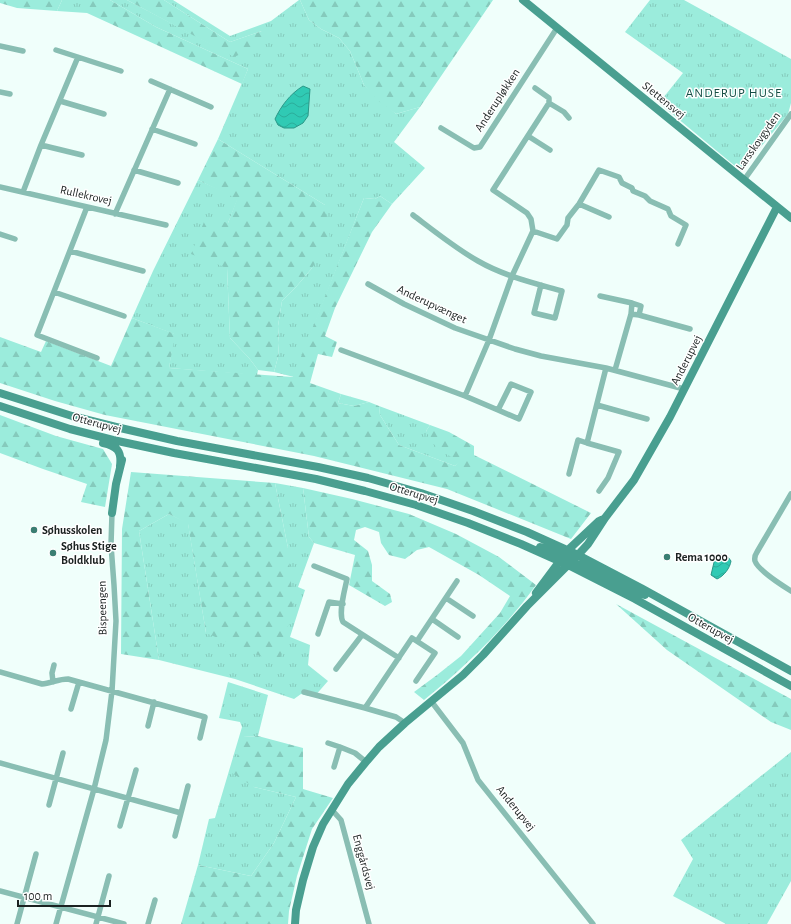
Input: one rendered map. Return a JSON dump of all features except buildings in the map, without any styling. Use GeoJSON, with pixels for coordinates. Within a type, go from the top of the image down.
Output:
{"type":"FeatureCollection","features":[{"type":"Feature","properties":{"kind":"main road","name":"Slettensvej"},"geometry":{"type":"LineString","coordinates":[[523,0],[791,218]]}},
{"type":"Feature","properties":{"kind":"main road","name":"Anderupvej"},"geometry":{"type":"LineString","coordinates":[[295,924],[296,910],[302,880],[313,847],[324,824],[348,784],[379,747],[405,723],[463,675],[483,655],[527,606],[588,544],[644,465],[777,207]]}},
{"type":"Feature","properties":{"kind":"main road","name":"Otterupvej"},"geometry":{"type":"LineString","coordinates":[[0,393],[72,416],[129,430],[318,466],[421,493],[473,511],[526,532],[564,556]]}},
{"type":"Feature","properties":{"kind":"main road","name":"Otterupvej"},"geometry":{"type":"LineString","coordinates":[[0,406],[70,429],[126,443],[316,479],[365,491],[416,505],[468,523],[521,544],[564,556],[578,555],[791,671]]}},
{"type":"Feature","properties":{"kind":"main road"},"geometry":{"type":"LineString","coordinates":[[29,416],[63,432],[115,446],[120,453],[120,466]]}},
{"type":"Feature","properties":{"kind":"main road","name":"Bispeengen"},"geometry":{"type":"LineString","coordinates":[[112,513],[116,484],[129,430]]}},
{"type":"Feature","properties":{"kind":"main road","name":"Anderupvej"},"geometry":{"type":"LineString","coordinates":[[527,606],[542,583],[564,556],[599,520],[606,518]]}},
{"type":"Feature","properties":{"kind":"main road"},"geometry":{"type":"LineString","coordinates":[[564,556],[570,564],[634,591],[668,603]]}},
{"type":"Feature","properties":{"kind":"main road","name":"Otterupvej"},"geometry":{"type":"LineString","coordinates":[[570,564],[791,686]]}},
{"type":"Feature","properties":{"kind":"street","name":"Anderupløkken"},"geometry":{"type":"LineString","coordinates":[[441,128],[474,148],[480,147],[557,28]]}},
{"type":"Feature","properties":{"kind":"street"},"geometry":{"type":"LineString","coordinates":[[0,46],[23,51]]}},
{"type":"Feature","properties":{"kind":"street"},"geometry":{"type":"LineString","coordinates":[[56,50],[121,70]]}},
{"type":"Feature","properties":{"kind":"street"},"geometry":{"type":"LineString","coordinates":[[24,192],[78,57]]}},
{"type":"Feature","properties":{"kind":"street"},"geometry":{"type":"LineString","coordinates":[[151,81],[211,107]]}},
{"type":"Feature","properties":{"kind":"street"},"geometry":{"type":"LineString","coordinates":[[465,396],[489,340],[512,276],[532,231],[531,219],[526,212],[493,190],[549,103],[549,98],[535,88]]}},
{"type":"Feature","properties":{"kind":"street"},"geometry":{"type":"LineString","coordinates":[[115,214],[170,89]]}},
{"type":"Feature","properties":{"kind":"street"},"geometry":{"type":"LineString","coordinates":[[0,92],[10,94]]}},
{"type":"Feature","properties":{"kind":"street"},"geometry":{"type":"LineString","coordinates":[[60,101],[104,114]]}},
{"type":"Feature","properties":{"kind":"street"},"geometry":{"type":"LineString","coordinates":[[549,103],[564,112],[569,118]]}},
{"type":"Feature","properties":{"kind":"street","name":"Larsskovgyden"},"geometry":{"type":"LineString","coordinates":[[744,180],[791,114]]}},
{"type":"Feature","properties":{"kind":"street"},"geometry":{"type":"LineString","coordinates":[[152,129],[195,144]]}},
{"type":"Feature","properties":{"kind":"street"},"geometry":{"type":"LineString","coordinates":[[528,136],[550,150]]}},
{"type":"Feature","properties":{"kind":"street"},"geometry":{"type":"LineString","coordinates":[[42,145],[82,155]]}},
{"type":"Feature","properties":{"kind":"street"},"geometry":{"type":"LineString","coordinates":[[134,170],[178,183]]}},
{"type":"Feature","properties":{"kind":"street"},"geometry":{"type":"LineString","coordinates":[[532,231],[557,239],[567,225],[568,218],[599,170],[618,177],[622,183],[632,188],[633,191],[668,209],[670,216],[686,225],[678,244]]}},
{"type":"Feature","properties":{"kind":"street","name":"Rullekrovej"},"geometry":{"type":"LineString","coordinates":[[0,187],[166,225]]}},
{"type":"Feature","properties":{"kind":"street"},"geometry":{"type":"LineString","coordinates":[[578,204],[609,217]]}},
{"type":"Feature","properties":{"kind":"street"},"geometry":{"type":"LineString","coordinates":[[87,207],[37,335],[97,358]]}},
{"type":"Feature","properties":{"kind":"street"},"geometry":{"type":"LineString","coordinates":[[413,215],[448,242],[479,262],[512,276],[562,290],[555,318],[534,313],[541,285]]}},
{"type":"Feature","properties":{"kind":"street"},"geometry":{"type":"LineString","coordinates":[[0,234],[15,240]]}},
{"type":"Feature","properties":{"kind":"street"},"geometry":{"type":"LineString","coordinates":[[70,251],[143,271]]}},
{"type":"Feature","properties":{"kind":"street","name":"Anderupvænget"},"geometry":{"type":"LineString","coordinates":[[368,284],[404,304],[455,328],[515,349],[615,370],[684,389]]}},
{"type":"Feature","properties":{"kind":"street"},"geometry":{"type":"LineString","coordinates":[[54,292],[124,316]]}},
{"type":"Feature","properties":{"kind":"street"},"geometry":{"type":"LineString","coordinates":[[600,296],[641,306],[639,315]]}},
{"type":"Feature","properties":{"kind":"street"},"geometry":{"type":"LineString","coordinates":[[615,370],[631,314],[632,303]]}},
{"type":"Feature","properties":{"kind":"street"},"geometry":{"type":"LineString","coordinates":[[631,314],[690,329]]}},
{"type":"Feature","properties":{"kind":"street"},"geometry":{"type":"LineString","coordinates":[[341,350],[465,396],[519,419],[531,392],[511,384],[498,410]]}},
{"type":"Feature","properties":{"kind":"street"},"geometry":{"type":"LineString","coordinates":[[587,443],[606,368]]}},
{"type":"Feature","properties":{"kind":"street"},"geometry":{"type":"LineString","coordinates":[[597,405],[647,419]]}},
{"type":"Feature","properties":{"kind":"street"},"geometry":{"type":"LineString","coordinates":[[569,474],[578,440],[619,452],[608,478],[599,491]]}},
{"type":"Feature","properties":{"kind":"street"},"geometry":{"type":"LineString","coordinates":[[791,494],[754,558],[757,566],[791,591]]}},
{"type":"Feature","properties":{"kind":"street","name":"Bispeengen"},"geometry":{"type":"LineString","coordinates":[[56,924],[94,789],[106,740],[112,691],[116,621],[111,545],[112,513]]}},
{"type":"Feature","properties":{"kind":"street"},"geometry":{"type":"LineString","coordinates":[[314,566],[347,579],[342,604],[341,619],[343,622],[399,658]]}},
{"type":"Feature","properties":{"kind":"street"},"geometry":{"type":"LineString","coordinates":[[417,641],[457,581]]}},
{"type":"Feature","properties":{"kind":"street"},"geometry":{"type":"LineString","coordinates":[[446,598],[473,616]]}},
{"type":"Feature","properties":{"kind":"street"},"geometry":{"type":"LineString","coordinates":[[318,634],[329,602],[342,604]]}},
{"type":"Feature","properties":{"kind":"street"},"geometry":{"type":"LineString","coordinates":[[432,619],[458,637]]}},
{"type":"Feature","properties":{"kind":"street"},"geometry":{"type":"LineString","coordinates":[[336,669],[362,635]]}},
{"type":"Feature","properties":{"kind":"street"},"geometry":{"type":"LineString","coordinates":[[365,708],[412,638],[435,653],[416,681]]}},
{"type":"Feature","properties":{"kind":"street"},"geometry":{"type":"LineString","coordinates":[[53,682],[52,674],[54,665]]}},
{"type":"Feature","properties":{"kind":"street"},"geometry":{"type":"LineString","coordinates":[[0,672],[42,684],[68,679],[205,716],[200,738]]}},
{"type":"Feature","properties":{"kind":"street"},"geometry":{"type":"LineString","coordinates":[[71,709],[79,682]]}},
{"type":"Feature","properties":{"kind":"street"},"geometry":{"type":"LineString","coordinates":[[304,692],[396,717],[405,723]]}},
{"type":"Feature","properties":{"kind":"street"},"geometry":{"type":"LineString","coordinates":[[148,726],[154,702]]}},
{"type":"Feature","properties":{"kind":"street","name":"Anderupvej"},"geometry":{"type":"LineString","coordinates":[[431,702],[463,743],[478,780],[593,924]]}},
{"type":"Feature","properties":{"kind":"street"},"geometry":{"type":"LineString","coordinates":[[328,743],[355,753],[366,762]]}},
{"type":"Feature","properties":{"kind":"street"},"geometry":{"type":"LineString","coordinates":[[334,767],[340,747]]}},
{"type":"Feature","properties":{"kind":"street"},"geometry":{"type":"LineString","coordinates":[[49,805],[63,753]]}},
{"type":"Feature","properties":{"kind":"street"},"geometry":{"type":"LineString","coordinates":[[0,763],[181,813]]}},
{"type":"Feature","properties":{"kind":"street"},"geometry":{"type":"LineString","coordinates":[[120,826],[136,770]]}},
{"type":"Feature","properties":{"kind":"street"},"geometry":{"type":"LineString","coordinates":[[175,836],[188,786]]}},
{"type":"Feature","properties":{"kind":"street","name":"Enggårdsvej"},"geometry":{"type":"LineString","coordinates":[[332,810],[341,820],[369,924]]}},
{"type":"Feature","properties":{"kind":"street"},"geometry":{"type":"LineString","coordinates":[[17,924],[36,854]]}},
{"type":"Feature","properties":{"kind":"street"},"geometry":{"type":"LineString","coordinates":[[96,924],[109,876]]}},
{"type":"Feature","properties":{"kind":"street"},"geometry":{"type":"LineString","coordinates":[[0,891],[124,924]]}},
{"type":"Feature","properties":{"kind":"street"},"geometry":{"type":"LineString","coordinates":[[148,924],[155,900]]}},
{"type":"Feature","properties":{"kind":"green space"},"geometry":{"type":"Polygon","coordinates":[[[0,0],[62,0],[57,11],[17,8],[0,3],[0,0]]]}},
{"type":"Feature","properties":{"kind":"green space"},"geometry":{"type":"Polygon","coordinates":[[[62,0],[87,0],[87,13],[57,11],[62,0]]]}},
{"type":"Feature","properties":{"kind":"green space"},"geometry":{"type":"Polygon","coordinates":[[[87,0],[110,0],[156,27],[248,69],[242,84],[87,13],[87,0]]]}},
{"type":"Feature","properties":{"kind":"green space"},"geometry":{"type":"Polygon","coordinates":[[[110,0],[127,0],[234,56],[262,31],[230,42],[164,0],[173,0],[230,36],[271,21],[300,0],[309,20],[321,29],[339,38],[350,51],[364,85],[396,114],[420,107],[394,142],[425,168],[392,204],[380,196],[375,199],[364,198],[294,377],[274,372],[278,357],[278,326],[282,301],[312,268],[325,205],[218,139],[248,69],[156,27],[110,0]]]}},
{"type":"Feature","properties":{"kind":"green space"},"geometry":{"type":"Polygon","coordinates":[[[127,0],[164,0],[230,42],[262,31],[268,35],[263,44],[234,57],[127,0]]]}},
{"type":"Feature","properties":{"kind":"green space"},"geometry":{"type":"Polygon","coordinates":[[[300,0],[493,0],[420,107],[396,114],[377,100],[364,85],[350,51],[339,38],[321,29],[309,20],[300,0]]]}},
{"type":"Feature","properties":{"kind":"green space"},"geometry":{"type":"Polygon","coordinates":[[[650,0],[684,0],[791,59],[791,103],[788,114],[741,171],[659,103],[683,73],[625,32],[650,0]]]}},
{"type":"Feature","properties":{"kind":"green space"},"geometry":{"type":"Polygon","coordinates":[[[218,139],[325,205],[330,240],[312,268],[282,301],[278,326],[278,357],[274,372],[258,370],[230,338],[227,268],[191,254],[206,217],[228,223],[237,199],[198,180],[218,139]]]}},
{"type":"Feature","properties":{"kind":"green space"},"geometry":{"type":"Polygon","coordinates":[[[198,180],[238,198],[228,223],[227,268],[230,338],[258,370],[257,375],[169,368],[174,334],[132,318],[153,271],[198,180]]]}},
{"type":"Feature","properties":{"kind":"green space"},"geometry":{"type":"Polygon","coordinates":[[[380,196],[392,204],[372,232],[335,308],[325,336],[337,342],[332,357],[318,354],[310,383],[341,394],[338,403],[354,406],[369,402],[379,406],[380,415],[399,445],[455,466],[459,461],[437,449],[426,431],[430,425],[449,432],[474,446],[474,455],[591,513],[571,539],[447,489],[314,456],[105,415],[0,383],[0,337],[41,352],[46,341],[111,366],[132,318],[175,334],[169,368],[293,377],[364,198],[375,199],[380,196]]]}},
{"type":"Feature","properties":{"kind":"green space"},"geometry":{"type":"Polygon","coordinates":[[[341,394],[369,402],[354,406],[338,403],[341,394]]]}},
{"type":"Feature","properties":{"kind":"green space"},"geometry":{"type":"Polygon","coordinates":[[[379,406],[430,425],[426,431],[460,461],[455,466],[399,445],[380,415],[379,406]]]}},
{"type":"Feature","properties":{"kind":"green space"},"geometry":{"type":"Polygon","coordinates":[[[0,415],[56,436],[103,449],[112,464],[105,507],[81,502],[87,484],[0,453],[0,415]]]}},
{"type":"Feature","properties":{"kind":"green space"},"geometry":{"type":"Polygon","coordinates":[[[131,472],[275,483],[288,548],[293,605],[279,664],[206,633],[188,524],[169,514],[139,531],[159,660],[121,654],[122,529],[131,472]]]}},
{"type":"Feature","properties":{"kind":"green space"},"geometry":{"type":"Polygon","coordinates":[[[275,483],[303,488],[309,537],[314,543],[298,587],[305,590],[290,637],[310,645],[308,665],[328,681],[314,697],[301,694],[294,699],[235,679],[159,660],[139,531],[169,514],[188,523],[206,633],[288,548],[275,483]]]}},
{"type":"Feature","properties":{"kind":"green space"},"geometry":{"type":"Polygon","coordinates":[[[303,488],[409,514],[456,534],[499,557],[536,585],[524,601],[484,646],[455,674],[424,700],[414,692],[461,656],[500,613],[510,596],[479,575],[429,547],[417,550],[405,559],[389,555],[381,543],[379,532],[365,527],[356,530],[354,540],[368,551],[372,565],[372,581],[390,594],[392,602],[385,606],[349,585],[355,555],[314,543],[309,537],[303,488]]]}},
{"type":"Feature","properties":{"kind":"green space"},"geometry":{"type":"Polygon","coordinates":[[[616,604],[791,699],[791,730],[771,722],[667,650],[616,604]]]}},
{"type":"Feature","properties":{"kind":"green space"},"geometry":{"type":"Polygon","coordinates":[[[228,682],[268,695],[258,736],[243,737],[254,787],[296,797],[274,843],[251,876],[198,865],[209,819],[215,818],[242,727],[240,722],[219,718],[228,682]]]}},
{"type":"Feature","properties":{"kind":"green space"},"geometry":{"type":"Polygon","coordinates":[[[258,736],[303,748],[303,789],[333,798],[312,829],[297,876],[289,911],[288,924],[181,924],[198,865],[251,876],[274,843],[296,797],[254,787],[232,773],[243,737],[258,736]]]}},
{"type":"Feature","properties":{"kind":"green space"},"geometry":{"type":"Polygon","coordinates":[[[791,752],[791,881],[767,924],[726,924],[673,896],[693,859],[681,840],[791,752]]]}},
{"type":"Feature","properties":{"kind":"water"},"geometry":{"type":"Polygon","coordinates":[[[303,86],[310,89],[308,116],[303,123],[294,128],[284,128],[278,125],[275,119],[280,109],[298,89],[303,86]]]}},
{"type":"Feature","properties":{"kind":"water"},"geometry":{"type":"Polygon","coordinates":[[[720,554],[728,557],[731,561],[726,572],[717,579],[711,575],[715,558],[720,554]]]}},
{"type":"Feature","properties":{"kind":"place","name":"Søhusskolen"},"geometry":{"type":"Point","coordinates":[34,530]}},
{"type":"Feature","properties":{"kind":"place","name":"Søhus Stige Boldklub"},"geometry":{"type":"Point","coordinates":[53,553]}},
{"type":"Feature","properties":{"kind":"place","name":"Rema 1000"},"geometry":{"type":"Point","coordinates":[667,557]}},
{"type":"Feature","properties":{"kind":"district","name":"ANDERUP HUSE"},"geometry":{"type":"Point","coordinates":[734,93]}}]}
